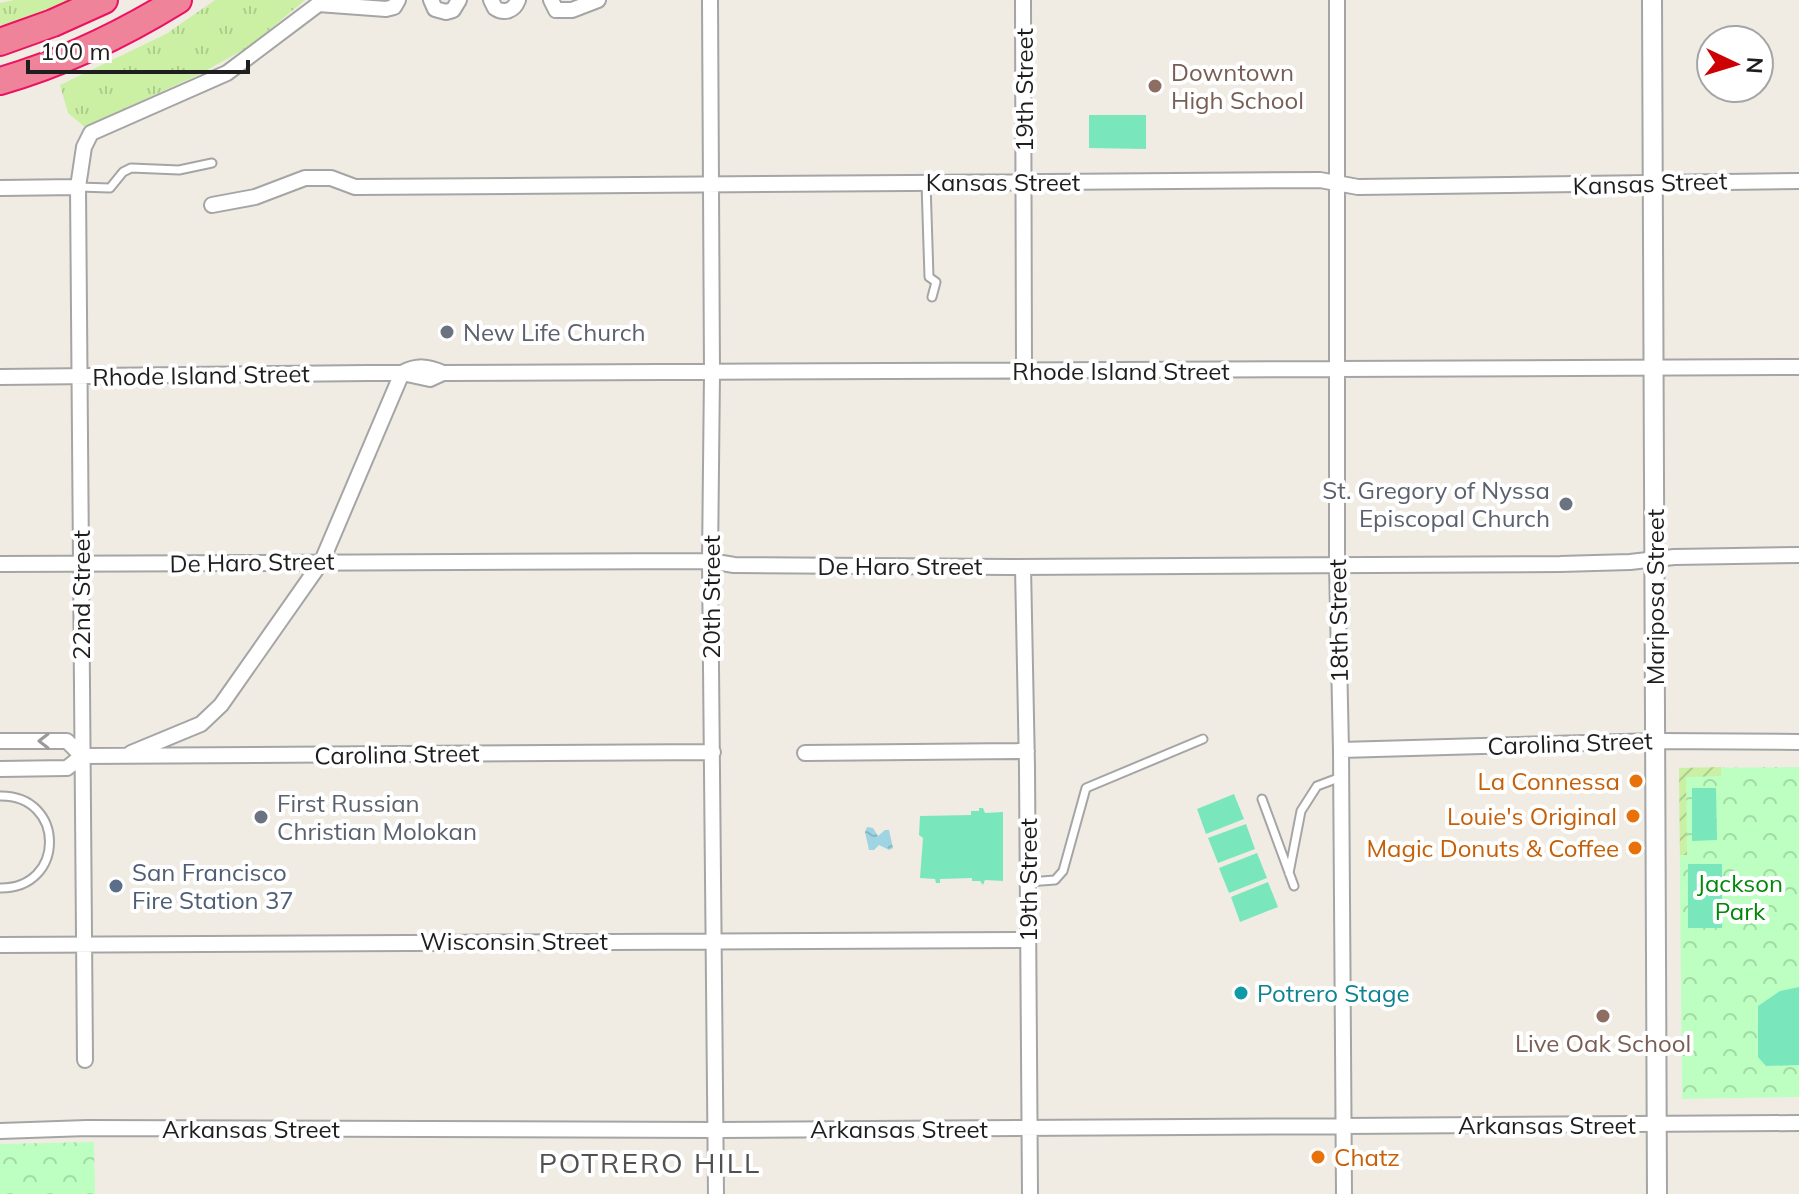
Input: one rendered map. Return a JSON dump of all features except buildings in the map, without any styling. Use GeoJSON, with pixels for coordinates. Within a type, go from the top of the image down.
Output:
{"type":"FeatureCollection","features":[{"type":"Feature","properties":{"kind":"highway"},"geometry":{"type":"LineString","coordinates":[[0,42],[104,0]]}},
{"type":"Feature","properties":{"kind":"highway"},"geometry":{"type":"LineString","coordinates":[[0,81],[100,43],[178,0]]}},
{"type":"Feature","properties":{"kind":"street"},"geometry":{"type":"LineString","coordinates":[[321,2],[386,9],[394,7],[398,0]]}},
{"type":"Feature","properties":{"kind":"street"},"geometry":{"type":"LineString","coordinates":[[431,0],[435,9],[446,12],[453,10],[459,0]]}},
{"type":"Feature","properties":{"kind":"street"},"geometry":{"type":"LineString","coordinates":[[491,0],[495,8],[506,11],[512,9],[518,0]]}},
{"type":"Feature","properties":{"kind":"street"},"geometry":{"type":"LineString","coordinates":[[551,0],[556,10],[565,12],[598,0]]}},
{"type":"Feature","properties":{"kind":"street","name":"20th Street"},"geometry":{"type":"LineString","coordinates":[[710,0],[710,561],[716,1194]]}},
{"type":"Feature","properties":{"kind":"street","name":"19th Street"},"geometry":{"type":"LineString","coordinates":[[1023,0],[1024,371]]}},
{"type":"Feature","properties":{"kind":"street","name":"18th Street"},"geometry":{"type":"LineString","coordinates":[[1337,0],[1337,565],[1344,1194]]}},
{"type":"Feature","properties":{"kind":"street","name":"Mariposa Street"},"geometry":{"type":"LineString","coordinates":[[1652,0],[1657,1194]]}},
{"type":"Feature","properties":{"kind":"street","name":"22nd Street"},"geometry":{"type":"LineString","coordinates":[[85,1060],[78,187],[84,147],[91,133],[227,73],[321,2]]}},
{"type":"Feature","properties":{"kind":"street","name":"Kansas Street"},"geometry":{"type":"LineString","coordinates":[[212,205],[255,197],[292,182],[317,177],[331,178],[355,187],[1320,180],[1358,187],[1799,181]]}},
{"type":"Feature","properties":{"kind":"street"},"geometry":{"type":"LineString","coordinates":[[0,188],[78,187]]}},
{"type":"Feature","properties":{"kind":"street","name":"Rhode Island Street"},"geometry":{"type":"LineString","coordinates":[[0,377],[402,373],[414,367],[431,368],[443,373],[712,373],[1799,367]]}},
{"type":"Feature","properties":{"kind":"street"},"geometry":{"type":"LineString","coordinates":[[120,757],[201,724],[215,711],[322,561],[402,373]]}},
{"type":"Feature","properties":{"kind":"street","name":"De Haro Street"},"geometry":{"type":"LineString","coordinates":[[0,564],[710,561],[734,565],[1023,567],[1560,564],[1799,555]]}},
{"type":"Feature","properties":{"kind":"street","name":"19th Street"},"geometry":{"type":"LineString","coordinates":[[1023,567],[1030,1194]]}},
{"type":"Feature","properties":{"kind":"street","name":"Carolina Street"},"geometry":{"type":"LineString","coordinates":[[0,741],[67,741],[82,756]]}},
{"type":"Feature","properties":{"kind":"street","name":"Carolina Street"},"geometry":{"type":"LineString","coordinates":[[1341,750],[1657,741],[1799,742]]}},
{"type":"Feature","properties":{"kind":"street"},"geometry":{"type":"LineString","coordinates":[[805,753],[1027,751]]}},
{"type":"Feature","properties":{"kind":"street","name":"Carolina Street"},"geometry":{"type":"LineString","coordinates":[[0,769],[67,768],[82,756],[713,752]]}},
{"type":"Feature","properties":{"kind":"street","name":"Wisconsin Street"},"geometry":{"type":"LineString","coordinates":[[0,945],[1028,940]]}},
{"type":"Feature","properties":{"kind":"street","name":"Arkansas Street"},"geometry":{"type":"LineString","coordinates":[[0,1131],[87,1128],[716,1130],[1799,1123]]}},
{"type":"Feature","properties":{"kind":"lane"},"geometry":{"type":"LineString","coordinates":[[78,187],[110,188],[123,172],[131,168],[179,170],[212,163]]}},
{"type":"Feature","properties":{"kind":"lane"},"geometry":{"type":"LineString","coordinates":[[926,183],[929,277],[936,282],[932,297]]}},
{"type":"Feature","properties":{"kind":"lane"},"geometry":{"type":"LineString","coordinates":[[1028,882],[1055,880],[1063,871],[1086,788],[1203,739]]}},
{"type":"Feature","properties":{"kind":"lane"},"geometry":{"type":"LineString","coordinates":[[1289,873],[1301,811],[1317,786],[1341,777]]}},
{"type":"Feature","properties":{"kind":"lane"},"geometry":{"type":"LineString","coordinates":[[0,796],[19,798],[37,809],[50,835],[50,850],[37,875],[24,884],[0,888]]}},
{"type":"Feature","properties":{"kind":"lane"},"geometry":{"type":"LineString","coordinates":[[1262,799],[1294,886]]}},
{"type":"Feature","properties":{"kind":"green space"},"geometry":{"type":"Polygon","coordinates":[[[70,0],[35,19],[0,25],[0,3],[70,0]]]}},
{"type":"Feature","properties":{"kind":"green space"},"geometry":{"type":"Polygon","coordinates":[[[215,0],[305,0],[250,46],[198,75],[85,127],[68,113],[60,85],[166,34],[215,0]]]}},
{"type":"Feature","properties":{"kind":"green space"},"geometry":{"type":"Polygon","coordinates":[[[1089,115],[1146,115],[1146,149],[1089,148],[1089,115]]]}},
{"type":"Feature","properties":{"kind":"green space"},"geometry":{"type":"Polygon","coordinates":[[[1721,767],[1721,776],[1686,777],[1687,855],[1680,855],[1679,768],[1721,767]]]}},
{"type":"Feature","properties":{"kind":"green space","name":"Jackson Park"},"geometry":{"type":"Polygon","coordinates":[[[1799,767],[1799,1097],[1682,1099],[1679,768],[1799,767]]]}},
{"type":"Feature","properties":{"kind":"green space"},"geometry":{"type":"Polygon","coordinates":[[[1692,788],[1716,788],[1717,840],[1692,841],[1692,788]]]}},
{"type":"Feature","properties":{"kind":"green space"},"geometry":{"type":"Polygon","coordinates":[[[1234,794],[1244,819],[1206,834],[1197,809],[1234,794]]]}},
{"type":"Feature","properties":{"kind":"green space"},"geometry":{"type":"Polygon","coordinates":[[[983,808],[985,813],[1003,812],[1003,881],[985,880],[983,885],[980,881],[972,881],[972,878],[940,879],[940,883],[936,883],[935,879],[920,878],[923,838],[919,835],[920,816],[971,815],[971,811],[979,811],[983,808]]]}},
{"type":"Feature","properties":{"kind":"green space"},"geometry":{"type":"Polygon","coordinates":[[[1246,824],[1255,849],[1218,863],[1208,838],[1246,824]]]}},
{"type":"Feature","properties":{"kind":"green space"},"geometry":{"type":"Polygon","coordinates":[[[1257,853],[1267,878],[1229,893],[1219,868],[1257,853]]]}},
{"type":"Feature","properties":{"kind":"green space"},"geometry":{"type":"Polygon","coordinates":[[[1688,864],[1722,864],[1722,928],[1688,928],[1688,864]]]}},
{"type":"Feature","properties":{"kind":"green space"},"geometry":{"type":"Polygon","coordinates":[[[1268,882],[1278,907],[1240,922],[1231,897],[1268,882]]]}},
{"type":"Feature","properties":{"kind":"green space"},"geometry":{"type":"Polygon","coordinates":[[[1799,987],[1799,1065],[1766,1066],[1758,1057],[1758,1006],[1780,991],[1799,987]]]}},
{"type":"Feature","properties":{"kind":"green space"},"geometry":{"type":"Polygon","coordinates":[[[94,1142],[95,1194],[0,1194],[0,1144],[94,1142]]]}},
{"type":"Feature","properties":{"kind":"water"},"geometry":{"type":"Polygon","coordinates":[[[867,827],[873,828],[878,836],[889,830],[893,848],[889,850],[879,845],[869,850],[865,832],[867,827]]]}},
{"type":"Feature","properties":{"kind":"place","name":"Downtown High School"},"geometry":{"type":"Point","coordinates":[1155,86]}},
{"type":"Feature","properties":{"kind":"place","name":"New Life Church"},"geometry":{"type":"Point","coordinates":[447,332]}},
{"type":"Feature","properties":{"kind":"place","name":"St. Gregory of Nyssa Episcopal Church"},"geometry":{"type":"Point","coordinates":[1566,504]}},
{"type":"Feature","properties":{"kind":"place","name":"La Connessa"},"geometry":{"type":"Point","coordinates":[1636,781]}},
{"type":"Feature","properties":{"kind":"place","name":"Louie's Original"},"geometry":{"type":"Point","coordinates":[1633,816]}},
{"type":"Feature","properties":{"kind":"place","name":"First Russian Christian Molokan"},"geometry":{"type":"Point","coordinates":[261,817]}},
{"type":"Feature","properties":{"kind":"place","name":"Magic Donuts & Coffee"},"geometry":{"type":"Point","coordinates":[1635,848]}},
{"type":"Feature","properties":{"kind":"place","name":"San Francisco Fire Station 37"},"geometry":{"type":"Point","coordinates":[116,886]}},
{"type":"Feature","properties":{"kind":"place","name":"Potrero Stage"},"geometry":{"type":"Point","coordinates":[1241,993]}},
{"type":"Feature","properties":{"kind":"place","name":"Live Oak School"},"geometry":{"type":"Point","coordinates":[1603,1016]}},
{"type":"Feature","properties":{"kind":"place","name":"Chatz"},"geometry":{"type":"Point","coordinates":[1318,1157]}},
{"type":"Feature","properties":{"kind":"district","name":"POTRERO HILL"},"geometry":{"type":"Point","coordinates":[650,1162]}}]}
